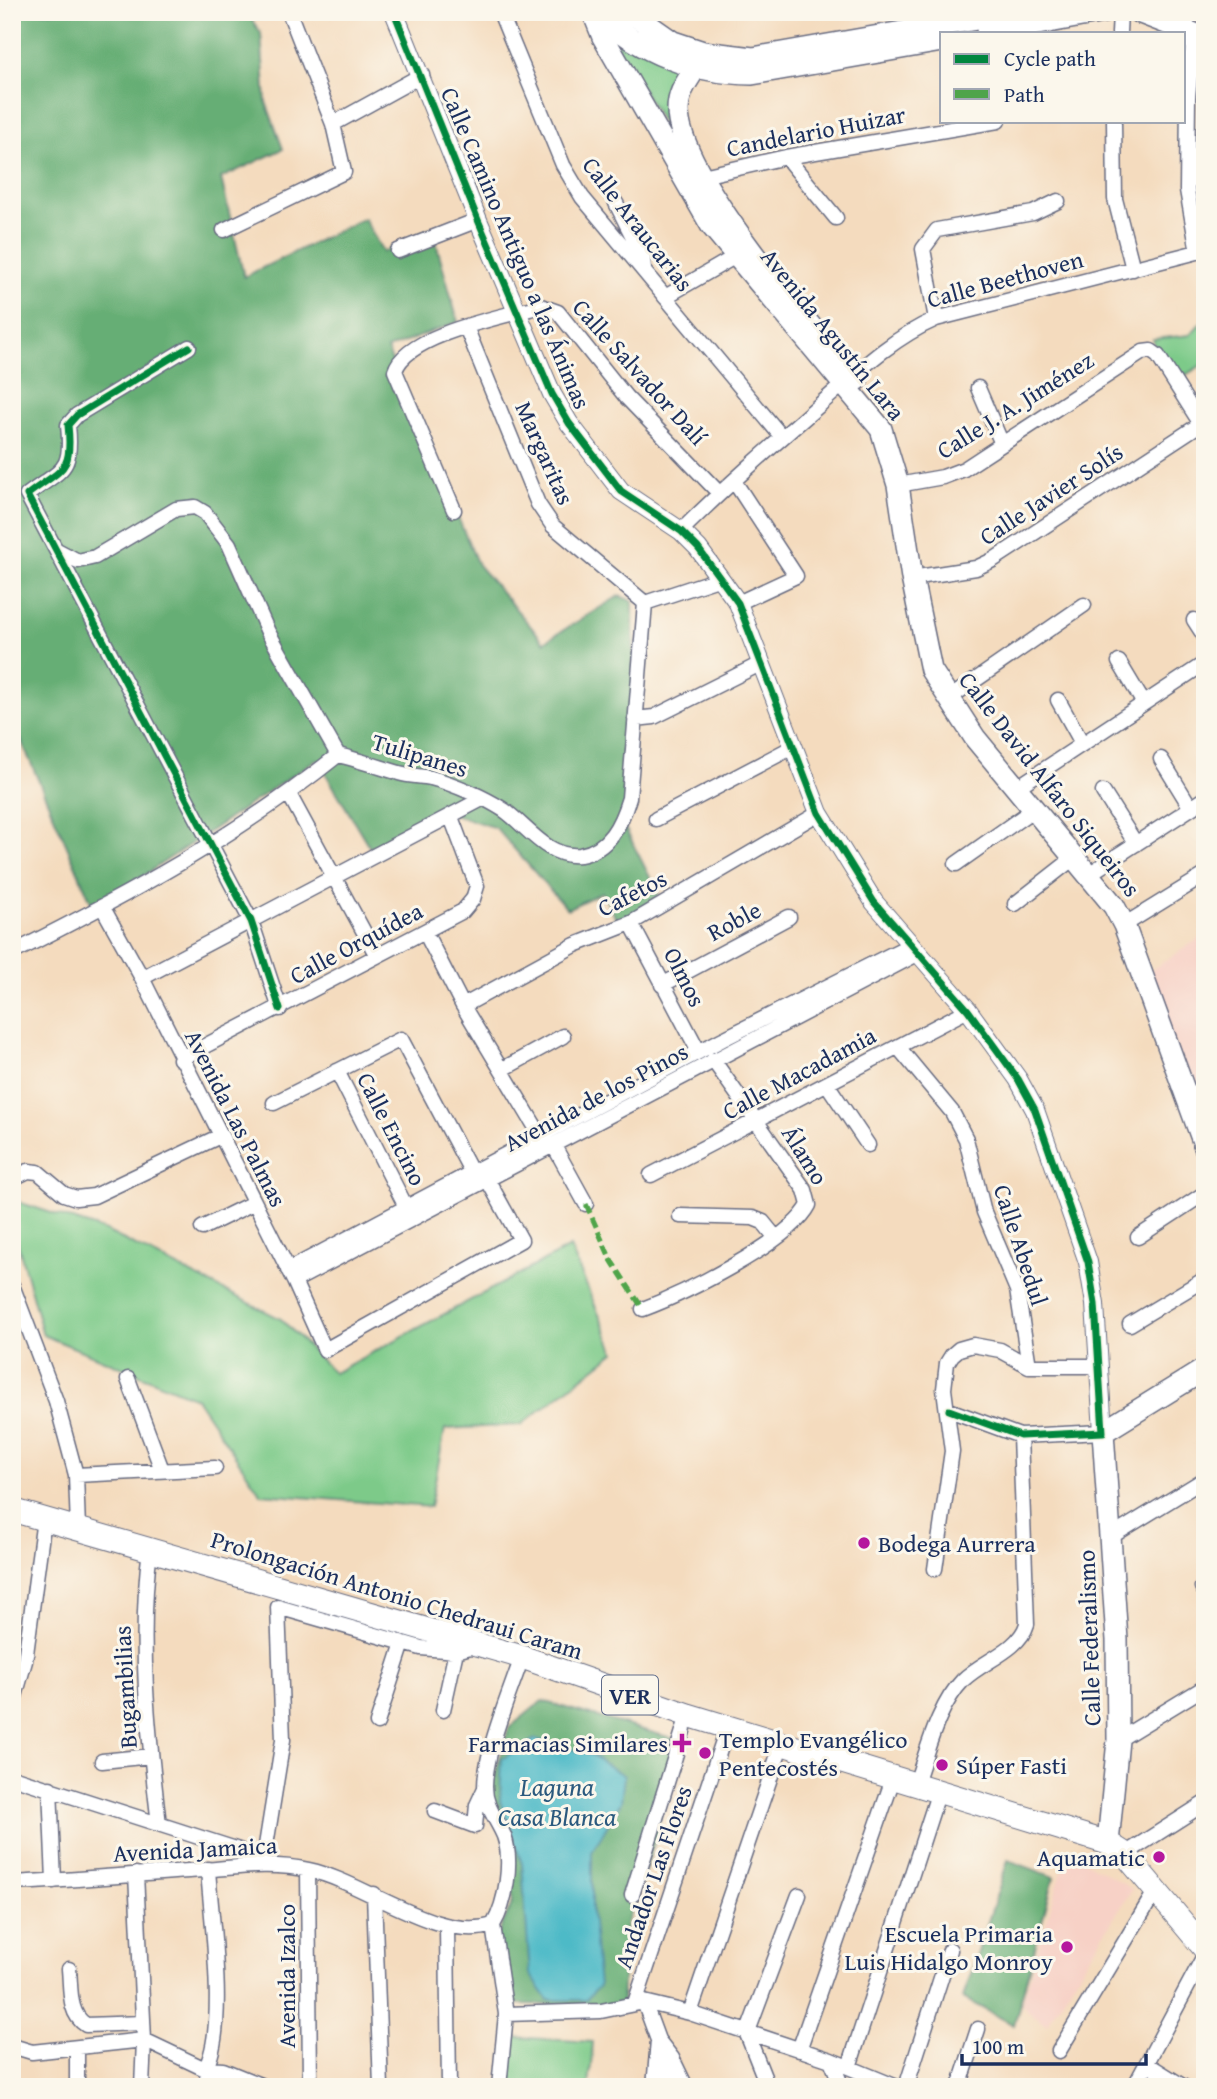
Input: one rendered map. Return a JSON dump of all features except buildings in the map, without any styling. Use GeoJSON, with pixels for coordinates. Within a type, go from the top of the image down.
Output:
{"type":"FeatureCollection","features":[{"type":"Feature","properties":{"kind":"main road","name":"Avenida Agustín Lara"},"geometry":{"type":"LineString","coordinates":[[593,12],[603,37],[692,178],[747,244],[881,429],[898,485]]}},
{"type":"Feature","properties":{"kind":"main road"},"geometry":{"type":"LineString","coordinates":[[600,12],[632,38],[664,57],[722,73],[752,74],[816,56],[1017,12]]}},
{"type":"Feature","properties":{"kind":"main road"},"geometry":{"type":"LineString","coordinates":[[630,12],[673,42],[703,52],[753,58],[816,56],[940,41]]}},
{"type":"Feature","properties":{"kind":"main road"},"geometry":{"type":"LineString","coordinates":[[994,32],[1104,12]]}},
{"type":"Feature","properties":{"kind":"main road"},"geometry":{"type":"LineString","coordinates":[[1138,12],[1201,32]]}},
{"type":"Feature","properties":{"kind":"main road"},"geometry":{"type":"LineString","coordinates":[[1174,12],[1201,32]]}},
{"type":"Feature","properties":{"kind":"main road","name":"Avenida Agustín Lara"},"geometry":{"type":"LineString","coordinates":[[696,67],[679,94],[678,113],[692,178],[711,225],[848,381]]}},
{"type":"Feature","properties":{"kind":"main road","name":"Calle David Alfaro Siqueiros"},"geometry":{"type":"LineString","coordinates":[[898,485],[912,578],[931,670],[948,699],[1016,788],[1089,874],[1124,925],[1205,1146]]}},
{"type":"Feature","properties":{"kind":"main road"},"geometry":{"type":"LineString","coordinates":[[1103,1432],[1205,1368]]}},
{"type":"Feature","properties":{"kind":"main road","name":"Calle Federalismo"},"geometry":{"type":"LineString","coordinates":[[1103,1432],[1112,1536],[1118,1740],[1116,1848]]}},
{"type":"Feature","properties":{"kind":"main road","name":"Prolongación Antonio Chedraui Caram"},"geometry":{"type":"LineString","coordinates":[[12,1510],[522,1657],[688,1715],[894,1776],[1116,1848]]}},
{"type":"Feature","properties":{"kind":"main road"},"geometry":{"type":"LineString","coordinates":[[1116,1848],[1202,1942]]}},
{"type":"Feature","properties":{"kind":"street"},"geometry":{"type":"LineString","coordinates":[[224,230],[344,172],[333,124],[289,12]]}},
{"type":"Feature","properties":{"kind":"street","name":"Calle Camino Antiguo a las Ánimas"},"geometry":{"type":"LineString","coordinates":[[394,12],[552,394],[602,471],[643,508],[681,531],[721,578],[738,603],[819,813],[874,902],[968,1010],[1018,1079],[1035,1110],[1071,1207],[1094,1294],[1103,1432]]}},
{"type":"Feature","properties":{"kind":"street","name":"Calle Araucarias"},"geometry":{"type":"LineString","coordinates":[[500,12],[563,164],[582,197],[782,438]]}},
{"type":"Feature","properties":{"kind":"street"},"geometry":{"type":"LineString","coordinates":[[1119,32],[1120,12]]}},
{"type":"Feature","properties":{"kind":"street"},"geometry":{"type":"LineString","coordinates":[[1201,32],[1188,97],[1187,190],[1201,251]]}},
{"type":"Feature","properties":{"kind":"street"},"geometry":{"type":"LineString","coordinates":[[333,124],[422,75]]}},
{"type":"Feature","properties":{"kind":"street","name":"Candelario Huizar"},"geometry":{"type":"LineString","coordinates":[[692,178],[786,157],[993,122]]}},
{"type":"Feature","properties":{"kind":"street"},"geometry":{"type":"LineString","coordinates":[[1114,122],[1115,200],[1133,269]]}},
{"type":"Feature","properties":{"kind":"street"},"geometry":{"type":"LineString","coordinates":[[786,157],[836,218]]}},
{"type":"Feature","properties":{"kind":"street"},"geometry":{"type":"LineString","coordinates":[[936,318],[923,249],[937,230],[1033,213],[1058,201]]}},
{"type":"Feature","properties":{"kind":"street"},"geometry":{"type":"LineString","coordinates":[[616,203],[643,257],[644,272]]}},
{"type":"Feature","properties":{"kind":"street"},"geometry":{"type":"LineString","coordinates":[[398,251],[478,220]]}},
{"type":"Feature","properties":{"kind":"street","name":"Calle Beethoven"},"geometry":{"type":"LineString","coordinates":[[681,531],[719,493],[897,339],[936,318],[1201,251]]}},
{"type":"Feature","properties":{"kind":"street"},"geometry":{"type":"LineString","coordinates":[[665,297],[736,256]]}},
{"type":"Feature","properties":{"kind":"street","name":"Calle Salvador Dalí"},"geometry":{"type":"LineString","coordinates":[[454,510],[396,371],[398,362],[407,352],[466,327],[541,306],[558,312],[626,397],[719,493]]}},
{"type":"Feature","properties":{"kind":"street","name":"Margaritas"},"geometry":{"type":"LineString","coordinates":[[466,327],[538,504],[553,526],[645,603]]}},
{"type":"Feature","properties":{"kind":"street"},"geometry":{"type":"LineString","coordinates":[[189,347],[77,415],[68,425],[71,454],[66,464],[27,495],[251,921],[280,1009]]}},
{"type":"Feature","properties":{"kind":"street","name":"Calle J. A. Jiménez"},"geometry":{"type":"LineString","coordinates":[[898,485],[943,477],[964,469],[1143,352],[1151,351],[1158,355],[1203,422]]}},
{"type":"Feature","properties":{"kind":"street"},"geometry":{"type":"LineString","coordinates":[[978,388],[1002,444]]}},
{"type":"Feature","properties":{"kind":"street","name":"Calle Javier Solís"},"geometry":{"type":"LineString","coordinates":[[912,578],[976,568],[993,560],[1203,422]]}},
{"type":"Feature","properties":{"kind":"street"},"geometry":{"type":"LineString","coordinates":[[734,481],[796,576],[738,603]]}},
{"type":"Feature","properties":{"kind":"street"},"geometry":{"type":"LineString","coordinates":[[56,550],[78,561],[95,557],[176,509],[195,507],[205,513],[229,544],[268,632],[338,755]]}},
{"type":"Feature","properties":{"kind":"street"},"geometry":{"type":"LineString","coordinates":[[645,603],[721,578]]}},
{"type":"Feature","properties":{"kind":"street","name":"Tulipanes"},"geometry":{"type":"LineString","coordinates":[[12,953],[103,908],[211,843],[289,794],[338,755],[402,774],[432,779],[482,799],[504,810],[546,846],[561,853],[578,855],[595,851],[610,839],[622,820],[629,799],[645,603]]}},
{"type":"Feature","properties":{"kind":"street"},"geometry":{"type":"LineString","coordinates":[[948,699],[1084,605]]}},
{"type":"Feature","properties":{"kind":"street"},"geometry":{"type":"LineString","coordinates":[[1194,620],[1205,637]]}},
{"type":"Feature","properties":{"kind":"street"},"geometry":{"type":"LineString","coordinates":[[1119,662],[1143,702]]}},
{"type":"Feature","properties":{"kind":"street"},"geometry":{"type":"LineString","coordinates":[[635,719],[654,717],[762,663]]}},
{"type":"Feature","properties":{"kind":"street"},"geometry":{"type":"LineString","coordinates":[[1016,788],[1205,663]]}},
{"type":"Feature","properties":{"kind":"street"},"geometry":{"type":"LineString","coordinates":[[1058,700],[1083,743]]}},
{"type":"Feature","properties":{"kind":"street"},"geometry":{"type":"LineString","coordinates":[[656,818],[793,747]]}},
{"type":"Feature","properties":{"kind":"street"},"geometry":{"type":"LineString","coordinates":[[1161,759],[1191,808]]}},
{"type":"Feature","properties":{"kind":"street"},"geometry":{"type":"LineString","coordinates":[[1103,792],[1136,844]]}},
{"type":"Feature","properties":{"kind":"street"},"geometry":{"type":"LineString","coordinates":[[289,794],[377,956]]}},
{"type":"Feature","properties":{"kind":"street"},"geometry":{"type":"LineString","coordinates":[[142,978],[482,799]]}},
{"type":"Feature","properties":{"kind":"street"},"geometry":{"type":"LineString","coordinates":[[1089,874],[1205,799]]}},
{"type":"Feature","properties":{"kind":"street"},"geometry":{"type":"LineString","coordinates":[[956,864],[1034,809]]}},
{"type":"Feature","properties":{"kind":"street","name":"Cafetos"},"geometry":{"type":"LineString","coordinates":[[463,1006],[575,945],[631,923],[819,813]]}},
{"type":"Feature","properties":{"kind":"street","name":"Calle Orquídea"},"geometry":{"type":"LineString","coordinates":[[180,1059],[463,911],[473,899],[478,886],[451,817]]}},
{"type":"Feature","properties":{"kind":"street"},"geometry":{"type":"LineString","coordinates":[[1015,904],[1075,857]]}},
{"type":"Feature","properties":{"kind":"street"},"geometry":{"type":"LineString","coordinates":[[1124,925],[1205,875]]}},
{"type":"Feature","properties":{"kind":"street","name":"Avenida Las Palmas"},"geometry":{"type":"LineString","coordinates":[[103,908],[142,978],[180,1059],[291,1276],[325,1350],[521,1240],[480,1174]]}},
{"type":"Feature","properties":{"kind":"street","name":"Roble"},"geometry":{"type":"LineString","coordinates":[[662,985],[789,918]]}},
{"type":"Feature","properties":{"kind":"street","name":"Olmos"},"geometry":{"type":"LineString","coordinates":[[631,923],[699,1052]]}},
{"type":"Feature","properties":{"kind":"street"},"geometry":{"type":"LineString","coordinates":[[425,932],[463,1006],[586,1204]]}},
{"type":"Feature","properties":{"kind":"street","name":"Avenida de los Pinos"},"geometry":{"type":"LineString","coordinates":[[291,1276],[406,1207],[548,1142],[639,1092],[699,1052],[726,1046],[916,948]]}},
{"type":"Feature","properties":{"kind":"street","name":"Calle Macadamia"},"geometry":{"type":"LineString","coordinates":[[651,1175],[968,1010]]}},
{"type":"Feature","properties":{"kind":"street"},"geometry":{"type":"LineString","coordinates":[[503,1069],[563,1035]]}},
{"type":"Feature","properties":{"kind":"street"},"geometry":{"type":"LineString","coordinates":[[274,1103],[401,1039],[480,1174]]}},
{"type":"Feature","properties":{"kind":"street","name":"Avenida de los Pinos"},"geometry":{"type":"LineString","coordinates":[[639,1092],[713,1060],[726,1046]]}},
{"type":"Feature","properties":{"kind":"street","name":"Calle Abedul"},"geometry":{"type":"LineString","coordinates":[[898,1047],[952,1112],[966,1139],[984,1212],[1017,1290],[1029,1366]]}},
{"type":"Feature","properties":{"kind":"street","name":"Álamo"},"geometry":{"type":"LineString","coordinates":[[713,1060],[805,1190],[809,1205],[803,1217],[776,1238]]}},
{"type":"Feature","properties":{"kind":"street","name":"Calle Encino"},"geometry":{"type":"LineString","coordinates":[[337,1071],[406,1207]]}},
{"type":"Feature","properties":{"kind":"street"},"geometry":{"type":"LineString","coordinates":[[827,1084],[868,1145]]}},
{"type":"Feature","properties":{"kind":"street"},"geometry":{"type":"LineString","coordinates":[[12,1179],[28,1171],[38,1172],[65,1194],[76,1198],[94,1196],[220,1136]]}},
{"type":"Feature","properties":{"kind":"street","name":"Avenida de los Pinos"},"geometry":{"type":"LineString","coordinates":[[291,1276],[480,1174]]}},
{"type":"Feature","properties":{"kind":"street"},"geometry":{"type":"LineString","coordinates":[[1138,1237],[1205,1193]]}},
{"type":"Feature","properties":{"kind":"street"},"geometry":{"type":"LineString","coordinates":[[201,1228],[253,1203]]}},
{"type":"Feature","properties":{"kind":"street"},"geometry":{"type":"LineString","coordinates":[[643,1308],[673,1298],[776,1238],[763,1222],[753,1218],[680,1216]]}},
{"type":"Feature","properties":{"kind":"street"},"geometry":{"type":"LineString","coordinates":[[1129,1324],[1205,1279]]}},
{"type":"Feature","properties":{"kind":"street"},"geometry":{"type":"LineString","coordinates":[[12,1285],[19,1327],[56,1401],[76,1475],[78,1528]]}},
{"type":"Feature","properties":{"kind":"street"},"geometry":{"type":"LineString","coordinates":[[935,1569],[952,1451],[949,1410],[944,1389],[947,1363],[952,1355],[959,1349],[973,1345],[1000,1350],[1029,1366],[1098,1366]]}},
{"type":"Feature","properties":{"kind":"street"},"geometry":{"type":"LineString","coordinates":[[128,1379],[162,1470]]}},
{"type":"Feature","properties":{"kind":"street"},"geometry":{"type":"LineString","coordinates":[[949,1410],[1020,1436],[1103,1432]]}},
{"type":"Feature","properties":{"kind":"street"},"geometry":{"type":"LineString","coordinates":[[916,1783],[947,1703],[962,1681],[1019,1640],[1027,1624],[1020,1436]]}},
{"type":"Feature","properties":{"kind":"street"},"geometry":{"type":"LineString","coordinates":[[76,1475],[215,1468]]}},
{"type":"Feature","properties":{"kind":"street"},"geometry":{"type":"LineString","coordinates":[[1112,1536],[1205,1479]]}},
{"type":"Feature","properties":{"kind":"street"},"geometry":{"type":"LineString","coordinates":[[12,1707],[25,1661],[44,1519]]}},
{"type":"Feature","properties":{"kind":"street","name":"Bugambilias"},"geometry":{"type":"LineString","coordinates":[[150,1549],[143,1601],[151,1756],[159,1824]]}},
{"type":"Feature","properties":{"kind":"street"},"geometry":{"type":"LineString","coordinates":[[1205,1585],[1202,1587],[1205,1592]]}},
{"type":"Feature","properties":{"kind":"street"},"geometry":{"type":"LineString","coordinates":[[12,1777],[239,1850],[263,1864],[283,1741],[278,1606],[440,1652],[456,1651],[478,1644]]}},
{"type":"Feature","properties":{"kind":"street"},"geometry":{"type":"LineString","coordinates":[[377,1723],[403,1643]]}},
{"type":"Feature","properties":{"kind":"street"},"geometry":{"type":"LineString","coordinates":[[443,1710],[456,1651]]}},
{"type":"Feature","properties":{"kind":"street"},"geometry":{"type":"LineString","coordinates":[[435,1811],[475,1826],[477,1805],[485,1787],[488,1765],[522,1657]]}},
{"type":"Feature","properties":{"kind":"street"},"geometry":{"type":"LineString","coordinates":[[1118,1740],[1205,1687]]}},
{"type":"Feature","properties":{"kind":"street"},"geometry":{"type":"LineString","coordinates":[[632,1895],[688,1715]]}},
{"type":"Feature","properties":{"kind":"street","name":"Andador Las Flores"},"geometry":{"type":"LineString","coordinates":[[640,2002],[728,1726]]}},
{"type":"Feature","properties":{"kind":"street"},"geometry":{"type":"LineString","coordinates":[[690,2013],[782,1742]]}},
{"type":"Feature","properties":{"kind":"street"},"geometry":{"type":"LineString","coordinates":[[102,1761],[151,1756]]}},
{"type":"Feature","properties":{"kind":"street"},"geometry":{"type":"LineString","coordinates":[[799,2050],[894,1776]]}},
{"type":"Feature","properties":{"kind":"street"},"geometry":{"type":"LineString","coordinates":[[485,1787],[488,1807],[504,1835],[508,1852],[499,1914],[493,1925],[506,2014],[499,2087]]}},
{"type":"Feature","properties":{"kind":"street"},"geometry":{"type":"LineString","coordinates":[[50,1788],[54,1881]]}},
{"type":"Feature","properties":{"kind":"street"},"geometry":{"type":"LineString","coordinates":[[849,2067],[939,1791]]}},
{"type":"Feature","properties":{"kind":"street"},"geometry":{"type":"LineString","coordinates":[[1116,1848],[1205,1803]]}},
{"type":"Feature","properties":{"kind":"street","name":"Avenida Jamaica"},"geometry":{"type":"LineString","coordinates":[[12,1883],[263,1864],[308,1870],[374,1894],[447,1927],[482,1929],[493,1925]]}},
{"type":"Feature","properties":{"kind":"street"},"geometry":{"type":"LineString","coordinates":[[205,2069],[211,2059],[217,2019],[208,1869]]}},
{"type":"Feature","properties":{"kind":"street","name":"Avenida Izalco"},"geometry":{"type":"LineString","coordinates":[[308,1870],[310,2082]]}},
{"type":"Feature","properties":{"kind":"street"},"geometry":{"type":"LineString","coordinates":[[136,1874],[144,2040],[142,2087]]}},
{"type":"Feature","properties":{"kind":"street"},"geometry":{"type":"LineString","coordinates":[[1059,2051],[1156,1890]]}},
{"type":"Feature","properties":{"kind":"street"},"geometry":{"type":"LineString","coordinates":[[374,1894],[381,2087]]}},
{"type":"Feature","properties":{"kind":"street"},"geometry":{"type":"LineString","coordinates":[[768,2087],[747,2034],[799,1895]]}},
{"type":"Feature","properties":{"kind":"street"},"geometry":{"type":"LineString","coordinates":[[447,1927],[449,2087]]}},
{"type":"Feature","properties":{"kind":"street"},"geometry":{"type":"LineString","coordinates":[[1134,2087],[1151,2067],[1202,1942]]}},
{"type":"Feature","properties":{"kind":"street"},"geometry":{"type":"LineString","coordinates":[[906,2087],[950,1950]]}},
{"type":"Feature","properties":{"kind":"street"},"geometry":{"type":"LineString","coordinates":[[69,1969],[74,2013],[78,2021],[86,2025],[143,2023]]}},
{"type":"Feature","properties":{"kind":"street"},"geometry":{"type":"LineString","coordinates":[[640,2002],[685,2087]]}},
{"type":"Feature","properties":{"kind":"street"},"geometry":{"type":"LineString","coordinates":[[506,2014],[601,2011],[640,2002],[690,2013],[831,2060],[897,2087]]}},
{"type":"Feature","properties":{"kind":"street"},"geometry":{"type":"LineString","coordinates":[[959,2087],[978,2029]]}},
{"type":"Feature","properties":{"kind":"street"},"geometry":{"type":"LineString","coordinates":[[12,2046],[32,2052],[144,2040],[205,2069],[223,2070],[260,2085]]}},
{"type":"Feature","properties":{"kind":"street"},"geometry":{"type":"LineString","coordinates":[[654,2087],[658,2040]]}},
{"type":"Feature","properties":{"kind":"street"},"geometry":{"type":"LineString","coordinates":[[658,2040],[664,2068],[673,2087]]}},
{"type":"Feature","properties":{"kind":"street"},"geometry":{"type":"LineString","coordinates":[[76,2087],[77,2049]]}},
{"type":"Feature","properties":{"kind":"street"},"geometry":{"type":"LineString","coordinates":[[831,2060],[842,2087]]}},
{"type":"Feature","properties":{"kind":"street"},"geometry":{"type":"LineString","coordinates":[[1151,2067],[1184,2087]]}},
{"type":"Feature","properties":{"kind":"street"},"geometry":{"type":"LineString","coordinates":[[205,2069],[211,2083],[218,2087]]}},
{"type":"Feature","properties":{"kind":"shaded area"},"geometry":{"type":"Polygon","coordinates":[[[1205,935],[1205,1123],[1148,972],[1205,935]]]}},
{"type":"Feature","properties":{"kind":"shaded area","name":"Escuela Primaria Luis Hidalgo Monroy"},"geometry":{"type":"Polygon","coordinates":[[[1068,1851],[1132,1889],[1047,2025],[1021,2005],[1068,1851]]]}},
{"type":"Feature","properties":{"kind":"green space"},"geometry":{"type":"Polygon","coordinates":[[[12,12],[246,12],[261,33],[266,102],[283,149],[221,178],[244,277],[364,218],[383,252],[432,228],[458,322],[387,349],[478,565],[544,642],[619,596],[633,601],[634,712],[624,826],[659,895],[620,926],[602,892],[567,909],[496,828],[444,811],[370,848],[317,759],[94,909],[18,733],[12,732],[12,12]]]}},
{"type":"Feature","properties":{"kind":"green space"},"geometry":{"type":"Polygon","coordinates":[[[603,23],[684,73],[673,85],[665,107],[670,129],[688,166],[603,23]]]}},
{"type":"Feature","properties":{"kind":"green space"},"geometry":{"type":"Polygon","coordinates":[[[1205,318],[1205,363],[1184,376],[1155,348],[1153,339],[1190,335],[1205,318]]]}},
{"type":"Feature","properties":{"kind":"green space"},"geometry":{"type":"Polygon","coordinates":[[[12,1200],[106,1231],[281,1319],[334,1373],[570,1247],[615,1352],[521,1425],[445,1429],[430,1507],[261,1494],[196,1398],[43,1335],[12,1223],[12,1200]]]}},
{"type":"Feature","properties":{"kind":"green space"},"geometry":{"type":"Polygon","coordinates":[[[542,1701],[675,1739],[656,1838],[626,1925],[622,2006],[515,2004],[497,1936],[513,1901],[511,1862],[490,1791],[509,1728],[542,1701]]]}},
{"type":"Feature","properties":{"kind":"green space"},"geometry":{"type":"Polygon","coordinates":[[[1008,1860],[1054,1877],[1014,2025],[963,1998],[1008,1860]]]}},
{"type":"Feature","properties":{"kind":"green space"},"geometry":{"type":"Polygon","coordinates":[[[511,2037],[593,2042],[589,2087],[509,2087],[511,2037]]]}},
{"type":"Feature","properties":{"kind":"water","name":"Laguna Casa Blanca"},"geometry":{"type":"Polygon","coordinates":[[[535,1739],[590,1754],[624,1776],[621,1802],[592,1852],[592,1912],[599,1986],[586,2000],[548,2000],[530,1974],[522,1864],[500,1801],[502,1759],[535,1739]]]}},
{"type":"Feature","properties":{"kind":"marked path"},"geometry":{"type":"LineString","coordinates":[[1187,12],[1187,18]]}},
{"type":"Feature","properties":{"kind":"marked path"},"geometry":{"type":"LineString","coordinates":[[586,1204],[611,1260],[643,1309]]}},
{"type":"Feature","properties":{"kind":"cycle path"},"geometry":{"type":"LineString","coordinates":[[394,12],[552,394],[569,423],[621,491],[681,531],[698,548],[738,603],[819,813],[874,902],[968,1010],[1018,1079],[1035,1110],[1088,1262],[1095,1304],[1103,1432],[1020,1436],[949,1410]]}},
{"type":"Feature","properties":{"kind":"cycle path"},"geometry":{"type":"LineString","coordinates":[[189,347],[77,415],[68,425],[69,452],[62,468],[27,495],[251,921],[280,1009]]}},
{"type":"Feature","properties":{"kind":"place","name":"Bodega Aurrera"},"geometry":{"type":"Point","coordinates":[864,1543]}},
{"type":"Feature","properties":{"kind":"place","name":"Farmacias Similares"},"geometry":{"type":"Point","coordinates":[682,1743]}},
{"type":"Feature","properties":{"kind":"place","name":"Templo Evangélico Pentecostés"},"geometry":{"type":"Point","coordinates":[705,1753]}},
{"type":"Feature","properties":{"kind":"place","name":"Súper Fasti"},"geometry":{"type":"Point","coordinates":[942,1765]}},
{"type":"Feature","properties":{"kind":"place","name":"Aquamatic"},"geometry":{"type":"Point","coordinates":[1159,1857]}},
{"type":"Feature","properties":{"kind":"place","name":"Escuela Primaria Luis Hidalgo Monroy"},"geometry":{"type":"Point","coordinates":[1067,1947]}}]}
